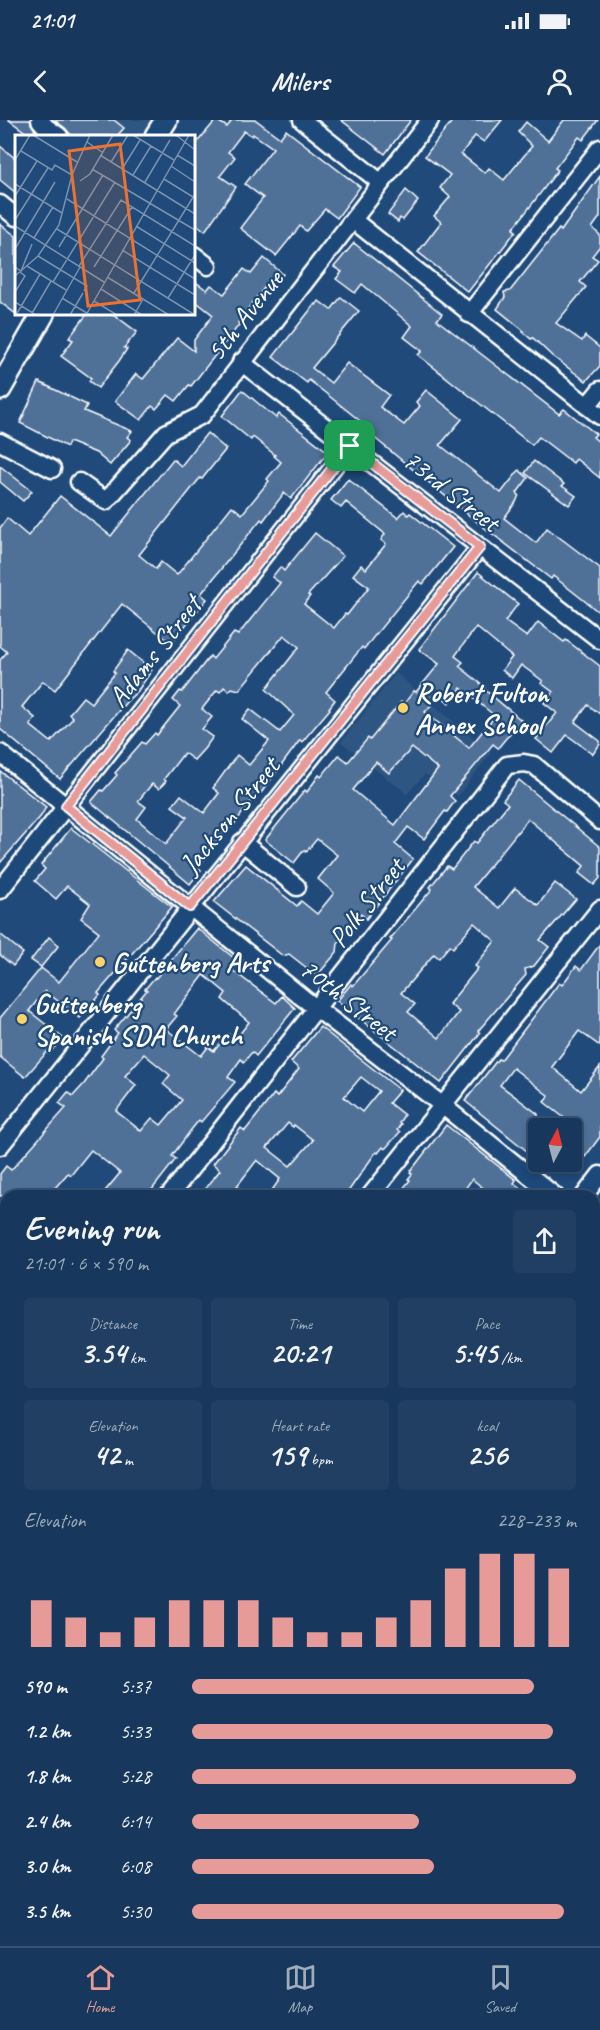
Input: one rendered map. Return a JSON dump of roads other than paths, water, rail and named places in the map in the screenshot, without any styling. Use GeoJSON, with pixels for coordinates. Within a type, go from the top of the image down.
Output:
{"type":"FeatureCollection","features":[{"type":"Feature","properties":{"kind":"main road"},"geometry":{"type":"LineString","coordinates":[[157,135],[166,120]]}},
{"type":"Feature","properties":{"kind":"main road"},"geometry":{"type":"LineString","coordinates":[[0,389],[42,315]]}},
{"type":"Feature","properties":{"kind":"street"},"geometry":{"type":"LineString","coordinates":[[40,120],[58,135]]}},
{"type":"Feature","properties":{"kind":"street"},"geometry":{"type":"LineString","coordinates":[[302,120],[380,182]]}},
{"type":"Feature","properties":{"kind":"street","name":"5th Avenue"},"geometry":{"type":"LineString","coordinates":[[79,482],[106,501],[166,433],[202,415],[430,120]]}},
{"type":"Feature","properties":{"kind":"street"},"geometry":{"type":"LineString","coordinates":[[469,314],[600,148]]}},
{"type":"Feature","properties":{"kind":"street"},"geometry":{"type":"LineString","coordinates":[[0,204],[15,216]]}},
{"type":"Feature","properties":{"kind":"street"},"geometry":{"type":"LineString","coordinates":[[353,220],[594,411],[600,390]]}},
{"type":"Feature","properties":{"kind":"street"},"geometry":{"type":"LineString","coordinates":[[195,256],[208,266]]}},
{"type":"Feature","properties":{"kind":"street","name":"73rd Street"},"geometry":{"type":"LineString","coordinates":[[241,362],[600,640]]}},
{"type":"Feature","properties":{"kind":"street"},"geometry":{"type":"LineString","coordinates":[[0,442],[52,469]]}},
{"type":"Feature","properties":{"kind":"street","name":"Adams Street"},"geometry":{"type":"LineString","coordinates":[[0,890],[350,446]]}},
{"type":"Feature","properties":{"kind":"street","name":"Jackson Street"},"geometry":{"type":"LineString","coordinates":[[0,1146],[480,547]]}},
{"type":"Feature","properties":{"kind":"street","name":"70th Street"},"geometry":{"type":"LineString","coordinates":[[0,753],[190,907],[548,1190]]}},
{"type":"Feature","properties":{"kind":"street","name":"Polk Street"},"geometry":{"type":"LineString","coordinates":[[174,1190],[507,765],[524,763],[534,765],[600,821]]}},
{"type":"Feature","properties":{"kind":"street"},"geometry":{"type":"LineString","coordinates":[[242,842],[297,887]]}},
{"type":"Feature","properties":{"kind":"street"},"geometry":{"type":"LineString","coordinates":[[375,1190],[600,909]]}},
{"type":"Feature","properties":{"kind":"street"},"geometry":{"type":"LineString","coordinates":[[589,1190],[600,1175]]}},
{"type":"Feature","properties":{"kind":"place","name":"Robert Fulton Annex School"},"geometry":{"type":"Point","coordinates":[403,708]}},
{"type":"Feature","properties":{"kind":"place","name":"Guttenberg Arts"},"geometry":{"type":"Point","coordinates":[100,962]}},
{"type":"Feature","properties":{"kind":"place","name":"Guttenberg Spanish SDA Church"},"geometry":{"type":"Point","coordinates":[22,1019]}}]}
